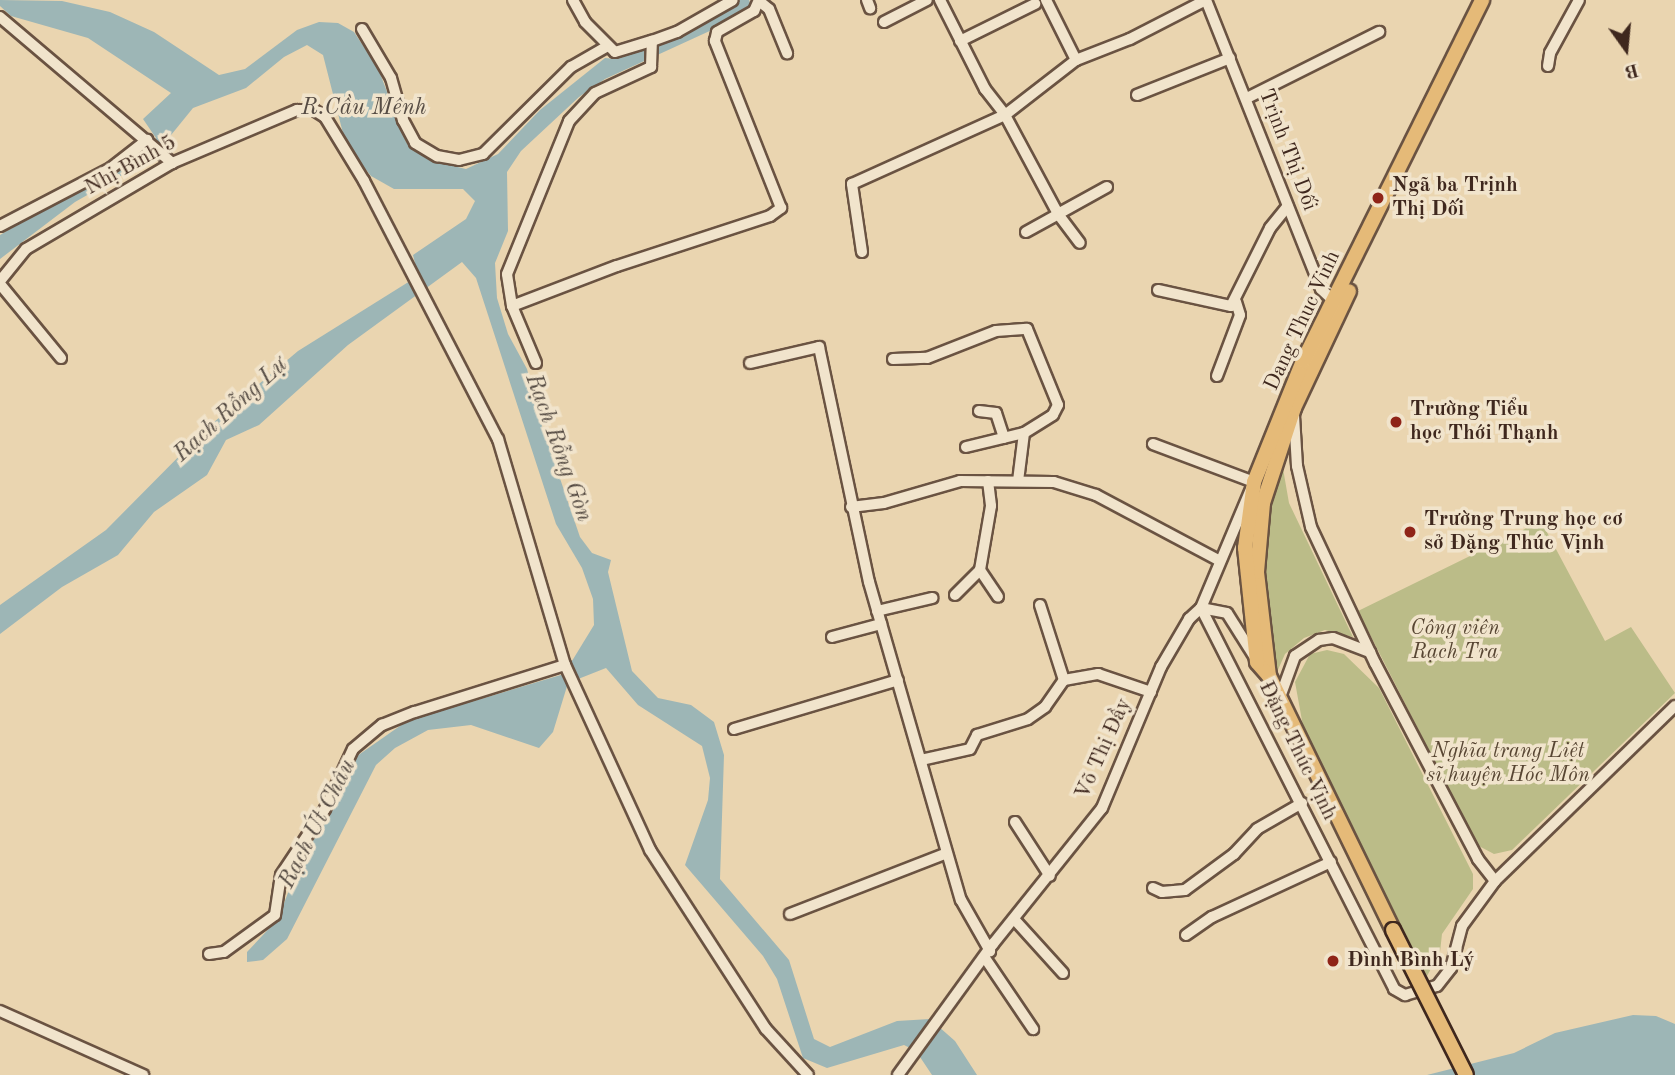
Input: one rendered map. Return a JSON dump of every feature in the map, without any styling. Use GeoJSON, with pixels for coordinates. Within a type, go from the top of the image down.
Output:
{"type":"FeatureCollection","features":[{"type":"Feature","properties":{"kind":"main road","name":"Dang Thuc Vinh"},"geometry":{"type":"LineString","coordinates":[[1269,676],[1257,662],[1245,548],[1254,482],[1482,0]]}},
{"type":"Feature","properties":{"kind":"main road","name":"Dang Thuc Vinh"},"geometry":{"type":"LineString","coordinates":[[1466,1075],[1392,930],[1269,676],[1257,572],[1259,525],[1272,469],[1294,408],[1337,304],[1489,0]]}},
{"type":"Feature","properties":{"kind":"street"},"geometry":{"type":"LineString","coordinates":[[573,0],[606,47],[615,52],[652,43],[677,32],[733,0]]}},
{"type":"Feature","properties":{"kind":"street"},"geometry":{"type":"LineString","coordinates":[[512,306],[617,265],[769,216],[781,208],[715,41],[717,32],[754,11],[759,0],[769,9],[787,53]]}},
{"type":"Feature","properties":{"kind":"street"},"geometry":{"type":"LineString","coordinates":[[884,22],[927,0]]}},
{"type":"Feature","properties":{"kind":"street"},"geometry":{"type":"LineString","coordinates":[[940,0],[960,41],[1005,115],[1058,214],[1080,243]]}},
{"type":"Feature","properties":{"kind":"street"},"geometry":{"type":"LineString","coordinates":[[862,252],[852,184],[1005,115],[1076,60],[1130,40],[1206,0]]}},
{"type":"Feature","properties":{"kind":"street","name":"Trịnh Thị Dối"},"geometry":{"type":"LineString","coordinates":[[1206,0],[1321,289],[1337,304]]}},
{"type":"Feature","properties":{"kind":"street"},"geometry":{"type":"LineString","coordinates":[[1548,66],[1579,0]]}},
{"type":"Feature","properties":{"kind":"street"},"geometry":{"type":"LineString","coordinates":[[960,41],[1040,2],[1076,60]]}},
{"type":"Feature","properties":{"kind":"street"},"geometry":{"type":"LineString","coordinates":[[0,17],[173,163]]}},
{"type":"Feature","properties":{"kind":"street"},"geometry":{"type":"LineString","coordinates":[[362,29],[391,78],[403,120],[415,144],[437,156],[459,160],[483,154],[571,67],[606,47]]}},
{"type":"Feature","properties":{"kind":"street"},"geometry":{"type":"LineString","coordinates":[[1247,98],[1379,32]]}},
{"type":"Feature","properties":{"kind":"street"},"geometry":{"type":"LineString","coordinates":[[536,363],[512,306],[507,274],[569,121],[595,93],[647,71],[654,59],[652,43]]}},
{"type":"Feature","properties":{"kind":"street"},"geometry":{"type":"LineString","coordinates":[[1137,95],[1230,58]]}},
{"type":"Feature","properties":{"kind":"street","name":"Nhị Bình 5"},"geometry":{"type":"LineString","coordinates":[[0,283],[26,249],[173,163],[298,110],[317,112],[335,128],[498,439],[566,668]]}},
{"type":"Feature","properties":{"kind":"street"},"geometry":{"type":"LineString","coordinates":[[0,226],[153,144]]}},
{"type":"Feature","properties":{"kind":"street"},"geometry":{"type":"LineString","coordinates":[[1026,232],[1107,187]]}},
{"type":"Feature","properties":{"kind":"street"},"geometry":{"type":"LineString","coordinates":[[1217,376],[1240,315],[1237,302],[1270,228],[1289,205]]}},
{"type":"Feature","properties":{"kind":"street"},"geometry":{"type":"LineString","coordinates":[[0,283],[61,358]]}},
{"type":"Feature","properties":{"kind":"street"},"geometry":{"type":"LineString","coordinates":[[1158,290],[1220,306],[1237,302]]}},
{"type":"Feature","properties":{"kind":"street"},"geometry":{"type":"LineString","coordinates":[[894,359],[927,358],[996,331],[1027,329],[1058,405],[1053,415],[1024,433],[966,447]]}},
{"type":"Feature","properties":{"kind":"street"},"geometry":{"type":"LineString","coordinates":[[750,363],[819,347],[851,507],[877,611],[947,853],[972,925],[1032,1029]]}},
{"type":"Feature","properties":{"kind":"street"},"geometry":{"type":"LineString","coordinates":[[1294,408],[1297,466],[1311,527],[1370,652],[1478,859],[1494,881],[1675,706]]}},
{"type":"Feature","properties":{"kind":"street"},"geometry":{"type":"LineString","coordinates":[[979,411],[996,412],[1004,438]]}},
{"type":"Feature","properties":{"kind":"street"},"geometry":{"type":"LineString","coordinates":[[1018,481],[1024,433]]}},
{"type":"Feature","properties":{"kind":"street"},"geometry":{"type":"LineString","coordinates":[[1153,444],[1254,482]]}},
{"type":"Feature","properties":{"kind":"street"},"geometry":{"type":"LineString","coordinates":[[851,507],[960,481],[1055,482],[1097,495],[1219,560]]}},
{"type":"Feature","properties":{"kind":"street"},"geometry":{"type":"LineString","coordinates":[[955,595],[980,570],[991,506],[988,481]]}},
{"type":"Feature","properties":{"kind":"street","name":"Võ Thị Đầy"},"geometry":{"type":"LineString","coordinates":[[898,1075],[1014,919],[1102,808],[1151,692],[1189,619],[1201,608],[1254,482]]}},
{"type":"Feature","properties":{"kind":"street"},"geometry":{"type":"LineString","coordinates":[[980,570],[998,597]]}},
{"type":"Feature","properties":{"kind":"street"},"geometry":{"type":"LineString","coordinates":[[877,611],[932,598]]}},
{"type":"Feature","properties":{"kind":"street"},"geometry":{"type":"LineString","coordinates":[[1040,605],[1064,680]]}},
{"type":"Feature","properties":{"kind":"street","name":"Đặng Thúc Vịnh"},"geometry":{"type":"LineString","coordinates":[[1201,608],[1227,613],[1257,662]]}},
{"type":"Feature","properties":{"kind":"street","name":"Đặng Thúc Vịnh"},"geometry":{"type":"LineString","coordinates":[[1201,608],[1394,989],[1405,995],[1419,993],[1443,980],[1462,926],[1494,881]]}},
{"type":"Feature","properties":{"kind":"street"},"geometry":{"type":"LineString","coordinates":[[832,637],[881,624]]}},
{"type":"Feature","properties":{"kind":"street"},"geometry":{"type":"LineString","coordinates":[[1279,700],[1295,656],[1320,640],[1332,638],[1370,652]]}},
{"type":"Feature","properties":{"kind":"street"},"geometry":{"type":"LineString","coordinates":[[209,954],[233,947],[275,915],[281,875],[325,809],[353,749],[382,725],[415,712],[566,668],[650,850],[698,930],[766,1029],[808,1075]]}},
{"type":"Feature","properties":{"kind":"street"},"geometry":{"type":"LineString","coordinates":[[921,760],[970,749],[977,735],[1028,719],[1045,708],[1064,680],[1098,674],[1151,692]]}},
{"type":"Feature","properties":{"kind":"street"},"geometry":{"type":"LineString","coordinates":[[734,729],[898,680]]}},
{"type":"Feature","properties":{"kind":"street"},"geometry":{"type":"LineString","coordinates":[[1153,888],[1162,892],[1185,890],[1234,854],[1256,829],[1302,803]]}},
{"type":"Feature","properties":{"kind":"street"},"geometry":{"type":"LineString","coordinates":[[1015,822],[1050,876]]}},
{"type":"Feature","properties":{"kind":"street"},"geometry":{"type":"LineString","coordinates":[[790,914],[947,853]]}},
{"type":"Feature","properties":{"kind":"street"},"geometry":{"type":"LineString","coordinates":[[1186,934],[1212,917],[1331,862]]}},
{"type":"Feature","properties":{"kind":"street"},"geometry":{"type":"LineString","coordinates":[[1014,919],[1063,973]]}},
{"type":"Feature","properties":{"kind":"street"},"geometry":{"type":"LineString","coordinates":[[0,1012],[137,1074]]}},
{"type":"Feature","properties":{"kind":"green space"},"geometry":{"type":"Polygon","coordinates":[[[1281,457],[1289,503],[1353,637],[1325,630],[1304,638],[1285,654],[1277,672],[1263,611],[1265,508],[1281,457]]]}},
{"type":"Feature","properties":{"kind":"green space"},"geometry":{"type":"Polygon","coordinates":[[[1541,521],[1605,641],[1631,627],[1675,693],[1512,850],[1494,854],[1477,845],[1358,611],[1541,521]]]}},
{"type":"Feature","properties":{"kind":"green space"},"geometry":{"type":"Polygon","coordinates":[[[1327,650],[1344,654],[1379,688],[1473,874],[1473,889],[1442,934],[1440,952],[1427,976],[1305,737],[1295,682],[1310,654],[1327,650]]]}},
{"type":"Feature","properties":{"kind":"water","name":"R.Cầu Mênh"},"geometry":{"type":"Polygon","coordinates":[[[0,0],[62,1],[110,12],[154,32],[219,75],[245,69],[297,30],[319,22],[338,23],[354,32],[378,68],[406,142],[432,161],[466,169],[498,154],[540,110],[605,58],[616,59],[684,36],[740,0],[749,0],[751,5],[738,18],[605,79],[579,97],[521,151],[507,172],[508,231],[495,263],[497,298],[508,334],[527,369],[539,417],[580,537],[592,553],[611,560],[608,572],[632,671],[658,698],[691,705],[714,722],[724,755],[720,879],[789,960],[814,1039],[830,1047],[897,1021],[930,1019],[955,1041],[977,1075],[932,1075],[916,1051],[904,1045],[827,1068],[803,1058],[777,979],[763,956],[685,865],[708,800],[710,778],[702,746],[638,705],[606,668],[568,683],[553,732],[539,748],[471,725],[428,730],[395,748],[376,765],[287,939],[263,960],[247,962],[247,952],[278,919],[302,856],[324,825],[357,756],[407,721],[564,674],[594,625],[593,599],[582,568],[556,524],[476,278],[462,262],[348,345],[259,425],[226,440],[207,475],[154,512],[118,555],[62,587],[0,634],[0,605],[106,530],[207,428],[298,351],[418,276],[413,255],[466,219],[475,201],[463,189],[394,189],[371,176],[346,145],[323,55],[307,45],[284,57],[246,88],[193,108],[167,140],[133,169],[75,202],[0,259],[0,235],[147,149],[156,138],[143,119],[171,93],[88,38],[11,16],[0,6],[0,0]]]}},
{"type":"Feature","properties":{"kind":"water"},"geometry":{"type":"Polygon","coordinates":[[[1633,1015],[1656,1016],[1675,1024],[1675,1075],[1427,1075],[1514,1053],[1555,1033],[1633,1015]]]}},
{"type":"Feature","properties":{"kind":"place","name":"Ngã ba Trịnh Thị Dối"},"geometry":{"type":"Point","coordinates":[1378,198]}},
{"type":"Feature","properties":{"kind":"place","name":"Trường Tiểu học Thới Thạnh"},"geometry":{"type":"Point","coordinates":[1396,422]}},
{"type":"Feature","properties":{"kind":"place","name":"Trường Trung học cơ sở Đặng Thúc Vịnh"},"geometry":{"type":"Point","coordinates":[1410,532]}},
{"type":"Feature","properties":{"kind":"place","name":"Đình Bình Lý"},"geometry":{"type":"Point","coordinates":[1333,961]}},
{"type":"Feature","properties":{"kind":"water label","name":"Rạch Rỗng Lự"},"geometry":{"type":"Point","coordinates":[231,410]}},
{"type":"Feature","properties":{"kind":"water label","name":"Rạch Rỗng Gòn"},"geometry":{"type":"Point","coordinates":[558,448]}},
{"type":"Feature","properties":{"kind":"water label","name":"Rạch Út Châu"},"geometry":{"type":"Point","coordinates":[318,824]}},
{"type":"Feature","properties":{"kind":"park label","name":"Công viên Rạch Tra"},"geometry":{"type":"Point","coordinates":[1455,641]}},
{"type":"Feature","properties":{"kind":"park label","name":"Nghĩa trang Liệt sĩ huyện Hóc Môn"},"geometry":{"type":"Point","coordinates":[1508,764]}}]}
